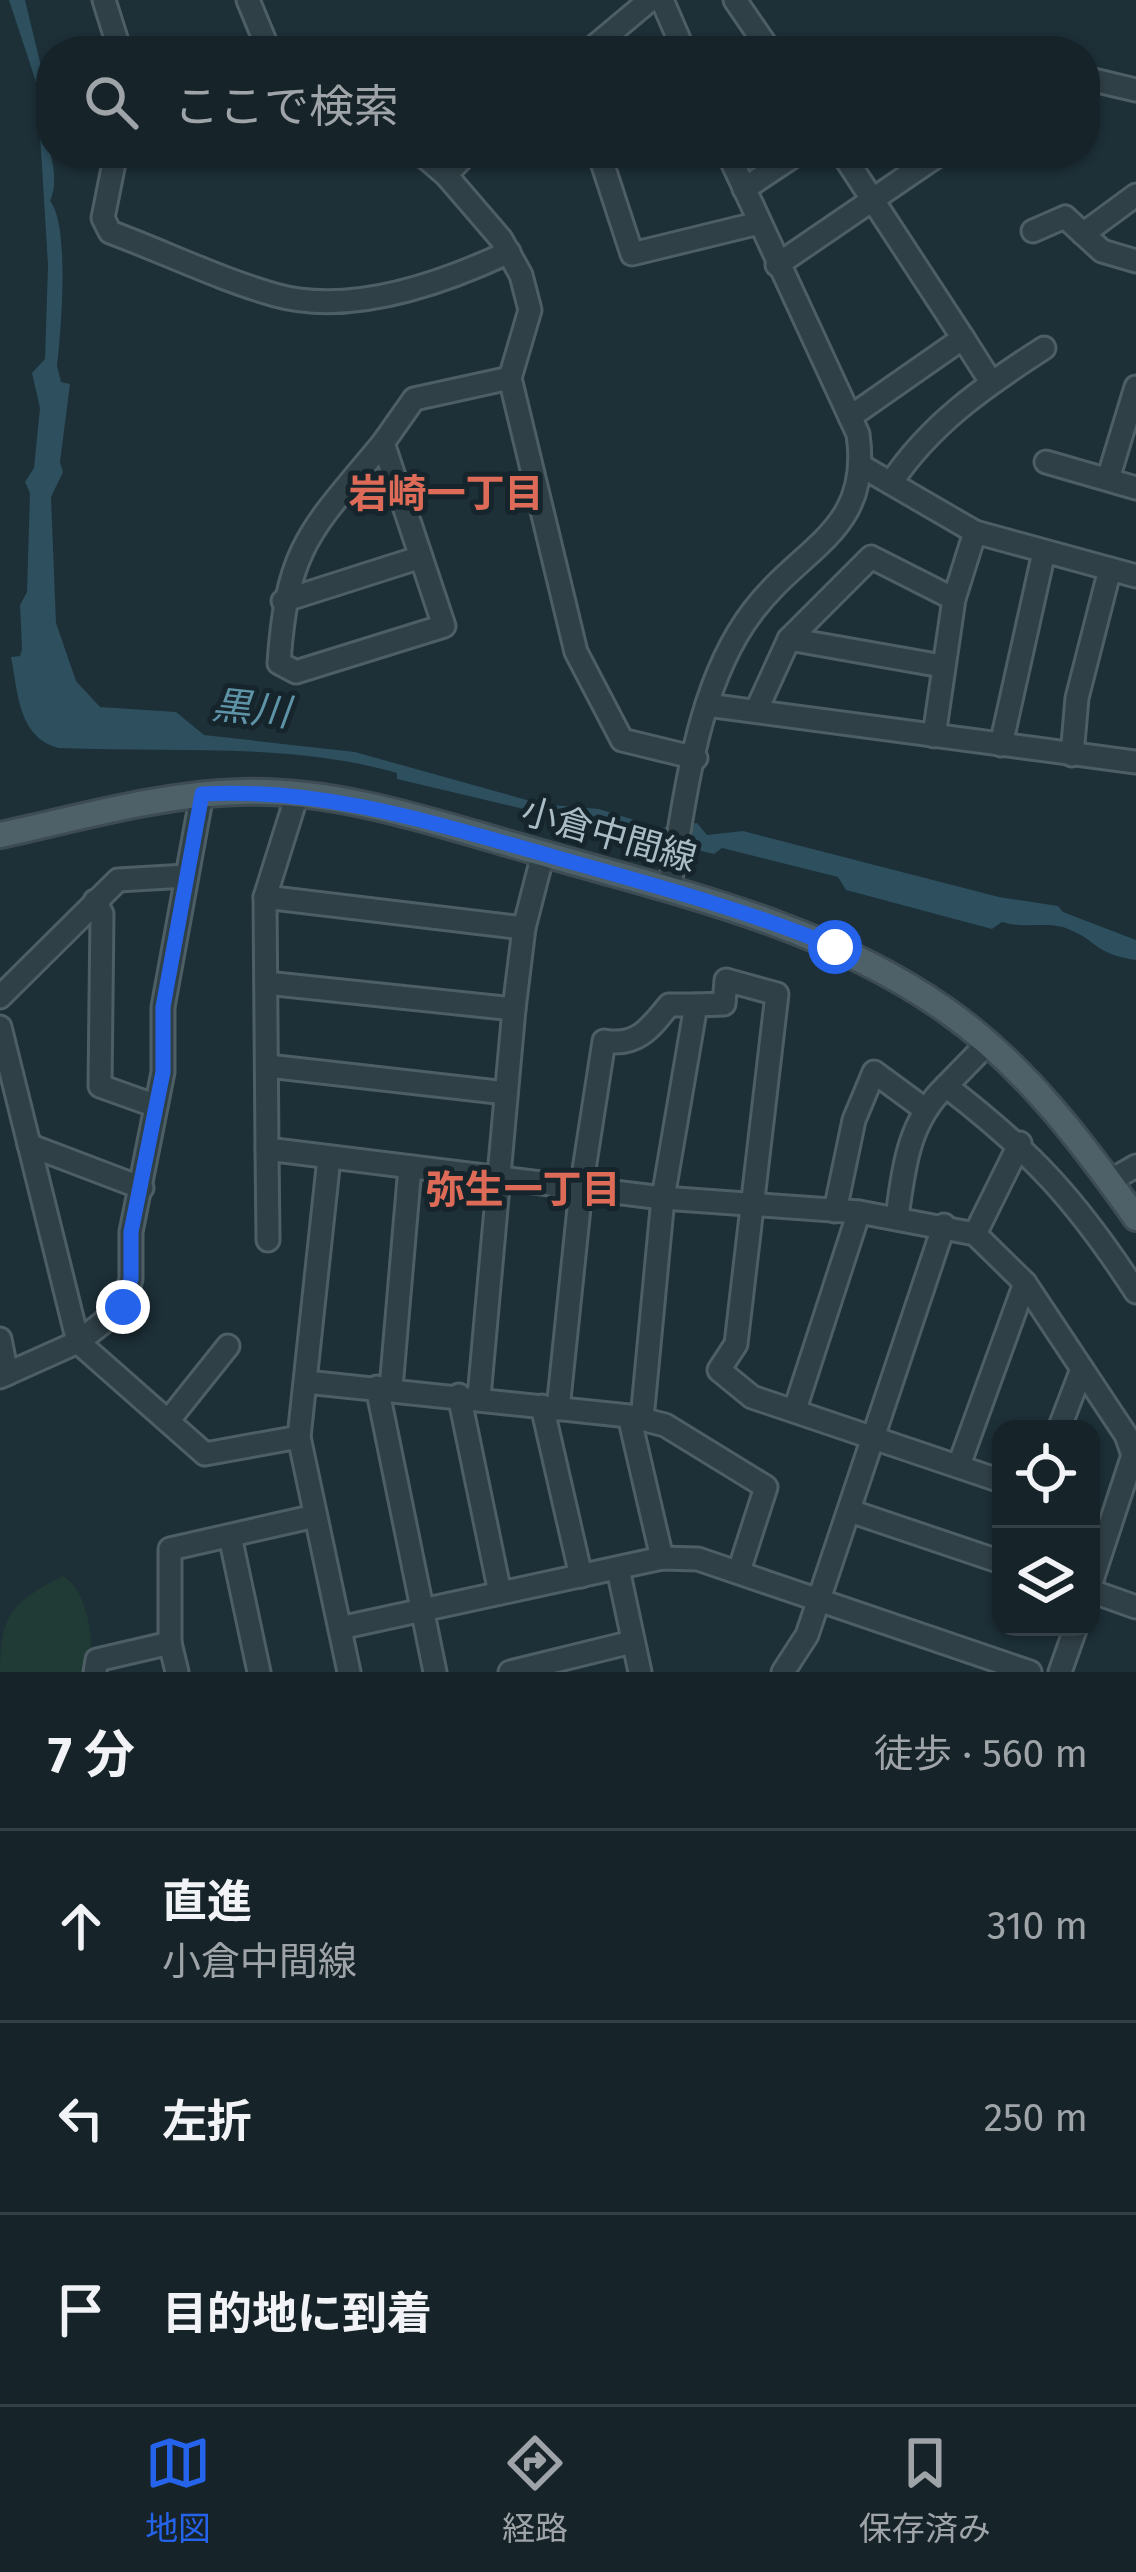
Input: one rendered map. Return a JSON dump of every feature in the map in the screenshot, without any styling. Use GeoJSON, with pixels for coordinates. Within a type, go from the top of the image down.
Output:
{"type":"FeatureCollection","features":[{"type":"Feature","properties":{"kind":"main road","name":"小倉中間線"},"geometry":{"type":"LineString","coordinates":[[0,835],[202,794],[297,795],[419,819],[543,854],[672,877],[835,947],[946,1010],[1061,1116],[1136,1218]]}},
{"type":"Feature","properties":{"kind":"street"},"geometry":{"type":"LineString","coordinates":[[104,0],[115,36]]}},
{"type":"Feature","properties":{"kind":"street"},"geometry":{"type":"LineString","coordinates":[[248,0],[263,36]]}},
{"type":"Feature","properties":{"kind":"street"},"geometry":{"type":"LineString","coordinates":[[607,36],[650,0]]}},
{"type":"Feature","properties":{"kind":"street"},"geometry":{"type":"LineString","coordinates":[[662,0],[678,36]]}},
{"type":"Feature","properties":{"kind":"street"},"geometry":{"type":"LineString","coordinates":[[735,0],[760,36]]}},
{"type":"Feature","properties":{"kind":"street"},"geometry":{"type":"LineString","coordinates":[[1100,82],[1136,90]]}},
{"type":"Feature","properties":{"kind":"street"},"geometry":{"type":"LineString","coordinates":[[113,168],[103,218],[110,232],[277,295],[358,298],[449,280],[508,252]]}},
{"type":"Feature","properties":{"kind":"street"},"geometry":{"type":"LineString","coordinates":[[438,168],[508,252],[530,310],[510,378],[576,652],[622,740],[696,758]]}},
{"type":"Feature","properties":{"kind":"street"},"geometry":{"type":"LineString","coordinates":[[446,175],[453,168]]}},
{"type":"Feature","properties":{"kind":"street"},"geometry":{"type":"LineString","coordinates":[[604,168],[632,254],[759,223]]}},
{"type":"Feature","properties":{"kind":"street"},"geometry":{"type":"LineString","coordinates":[[672,877],[707,705],[725,655],[754,610],[845,520],[863,466],[850,417],[735,168]]}},
{"type":"Feature","properties":{"kind":"street"},"geometry":{"type":"LineString","coordinates":[[744,189],[776,168]]}},
{"type":"Feature","properties":{"kind":"street"},"geometry":{"type":"LineString","coordinates":[[853,168],[991,382]]}},
{"type":"Feature","properties":{"kind":"street"},"geometry":{"type":"LineString","coordinates":[[777,265],[919,168]]}},
{"type":"Feature","properties":{"kind":"street"},"geometry":{"type":"LineString","coordinates":[[1083,234],[1136,195]]}},
{"type":"Feature","properties":{"kind":"street"},"geometry":{"type":"LineString","coordinates":[[1034,232],[1065,217],[1102,251],[1136,261]]}},
{"type":"Feature","properties":{"kind":"street"},"geometry":{"type":"LineString","coordinates":[[850,417],[963,338]]}},
{"type":"Feature","properties":{"kind":"street"},"geometry":{"type":"LineString","coordinates":[[892,483],[919,441],[991,382],[1044,348]]}},
{"type":"Feature","properties":{"kind":"street"},"geometry":{"type":"LineString","coordinates":[[383,443],[444,626],[296,672],[279,663],[284,601],[301,545],[414,399],[510,378]]}},
{"type":"Feature","properties":{"kind":"street"},"geometry":{"type":"LineString","coordinates":[[1108,479],[1136,387]]}},
{"type":"Feature","properties":{"kind":"street"},"geometry":{"type":"LineString","coordinates":[[1046,462],[1136,488]]}},
{"type":"Feature","properties":{"kind":"street"},"geometry":{"type":"LineString","coordinates":[[863,466],[975,532],[1136,576]]}},
{"type":"Feature","properties":{"kind":"street"},"geometry":{"type":"LineString","coordinates":[[934,736],[954,599],[975,532]]}},
{"type":"Feature","properties":{"kind":"street"},"geometry":{"type":"LineString","coordinates":[[1001,746],[1044,552]]}},
{"type":"Feature","properties":{"kind":"street"},"geometry":{"type":"LineString","coordinates":[[284,601],[421,557]]}},
{"type":"Feature","properties":{"kind":"street"},"geometry":{"type":"LineString","coordinates":[[756,711],[789,639],[871,557],[954,599]]}},
{"type":"Feature","properties":{"kind":"street"},"geometry":{"type":"LineString","coordinates":[[1072,755],[1076,698],[1110,569]]}},
{"type":"Feature","properties":{"kind":"street"},"geometry":{"type":"LineString","coordinates":[[789,639],[942,666]]}},
{"type":"Feature","properties":{"kind":"street"},"geometry":{"type":"LineString","coordinates":[[707,705],[1136,762]]}},
{"type":"Feature","properties":{"kind":"street"},"geometry":{"type":"LineString","coordinates":[[0,1339],[3,1376],[78,1342],[123,1307],[163,1072],[163,1007],[202,794]]}},
{"type":"Feature","properties":{"kind":"street"},"geometry":{"type":"LineString","coordinates":[[268,1240],[265,897],[297,795]]}},
{"type":"Feature","properties":{"kind":"street"},"geometry":{"type":"LineString","coordinates":[[500,1594],[469,1396],[524,928],[543,854]]}},
{"type":"Feature","properties":{"kind":"street"},"geometry":{"type":"LineString","coordinates":[[0,997],[118,880],[186,876]]}},
{"type":"Feature","properties":{"kind":"street"},"geometry":{"type":"LineString","coordinates":[[265,897],[524,928]]}},
{"type":"Feature","properties":{"kind":"street"},"geometry":{"type":"LineString","coordinates":[[95,901],[102,914],[100,1085],[156,1106]]}},
{"type":"Feature","properties":{"kind":"street"},"geometry":{"type":"LineString","coordinates":[[580,1576],[550,1407],[604,1041],[623,1044],[649,1031],[669,1005],[724,1004],[726,980],[777,994],[736,1344],[719,1370],[752,1396],[992,1478]]}},
{"type":"Feature","properties":{"kind":"street"},"geometry":{"type":"LineString","coordinates":[[266,983],[514,1009]]}},
{"type":"Feature","properties":{"kind":"street"},"geometry":{"type":"LineString","coordinates":[[662,1558],[636,1418],[663,1198],[696,1005]]}},
{"type":"Feature","properties":{"kind":"street"},"geometry":{"type":"LineString","coordinates":[[0,1027],[78,1342],[205,1454],[217,1456],[299,1437]]}},
{"type":"Feature","properties":{"kind":"street"},"geometry":{"type":"LineString","coordinates":[[897,1217],[907,1151],[922,1108],[987,1044]]}},
{"type":"Feature","properties":{"kind":"street"},"geometry":{"type":"LineString","coordinates":[[268,1066],[506,1093]]}},
{"type":"Feature","properties":{"kind":"street"},"geometry":{"type":"LineString","coordinates":[[835,1210],[854,1120],[874,1072],[922,1108]]}},
{"type":"Feature","properties":{"kind":"street"},"geometry":{"type":"LineString","coordinates":[[946,1086],[1020,1143],[1056,1179],[1136,1292]]}},
{"type":"Feature","properties":{"kind":"street"},"geometry":{"type":"LineString","coordinates":[[975,1234],[1020,1143]]}},
{"type":"Feature","properties":{"kind":"street"},"geometry":{"type":"LineString","coordinates":[[28,1145],[142,1188]]}},
{"type":"Feature","properties":{"kind":"street"},"geometry":{"type":"LineString","coordinates":[[267,1149],[663,1198],[859,1212],[975,1234],[1025,1283],[1133,1455],[1100,1559]]}},
{"type":"Feature","properties":{"kind":"street"},"geometry":{"type":"LineString","coordinates":[[329,1158],[299,1437],[350,1672]]}},
{"type":"Feature","properties":{"kind":"street"},"geometry":{"type":"LineString","coordinates":[[1109,1181],[1136,1166]]}},
{"type":"Feature","properties":{"kind":"street"},"geometry":{"type":"LineString","coordinates":[[410,1167],[384,1388],[435,1672]]}},
{"type":"Feature","properties":{"kind":"street"},"geometry":{"type":"LineString","coordinates":[[795,1409],[859,1212]]}},
{"type":"Feature","properties":{"kind":"street"},"geometry":{"type":"LineString","coordinates":[[783,1672],[807,1635],[944,1225]]}},
{"type":"Feature","properties":{"kind":"street"},"geometry":{"type":"LineString","coordinates":[[959,1465],[1025,1283]]}},
{"type":"Feature","properties":{"kind":"street"},"geometry":{"type":"LineString","coordinates":[[168,1420],[228,1346]]}},
{"type":"Feature","properties":{"kind":"street"},"geometry":{"type":"LineString","coordinates":[[1062,1420],[1082,1369]]}},
{"type":"Feature","properties":{"kind":"street"},"geometry":{"type":"LineString","coordinates":[[306,1382],[469,1396],[665,1425],[766,1487],[739,1571]]}},
{"type":"Feature","properties":{"kind":"street"},"geometry":{"type":"LineString","coordinates":[[850,1511],[992,1559]]}},
{"type":"Feature","properties":{"kind":"street"},"geometry":{"type":"LineString","coordinates":[[177,1672],[170,1643],[170,1549],[315,1516]]}},
{"type":"Feature","properties":{"kind":"street"},"geometry":{"type":"LineString","coordinates":[[230,1536],[259,1672]]}},
{"type":"Feature","properties":{"kind":"street"},"geometry":{"type":"LineString","coordinates":[[340,1628],[662,1558],[698,1559],[1030,1672]]}},
{"type":"Feature","properties":{"kind":"street"},"geometry":{"type":"LineString","coordinates":[[618,1569],[640,1672]]}},
{"type":"Feature","properties":{"kind":"street"},"geometry":{"type":"LineString","coordinates":[[1100,1591],[1136,1607]]}},
{"type":"Feature","properties":{"kind":"street"},"geometry":{"type":"LineString","coordinates":[[1060,1672],[1073,1636]]}},
{"type":"Feature","properties":{"kind":"street"},"geometry":{"type":"LineString","coordinates":[[510,1672],[632,1642]]}},
{"type":"Feature","properties":{"kind":"street"},"geometry":{"type":"LineString","coordinates":[[95,1672],[97,1660],[170,1643]]}},
{"type":"Feature","properties":{"kind":"green space"},"geometry":{"type":"Polygon","coordinates":[[[63,1576],[84,1606],[92,1647],[91,1672],[0,1672],[3,1636],[12,1612],[63,1576]]]}},
{"type":"Feature","properties":{"kind":"water"},"geometry":{"type":"Polygon","coordinates":[[[9,0],[25,0],[36,46],[36,82],[9,0]]]}},
{"type":"Feature","properties":{"kind":"water"},"geometry":{"type":"Polygon","coordinates":[[[42,168],[53,168],[50,201],[62,255],[57,366],[61,382],[70,384],[60,462],[63,472],[51,497],[56,623],[76,681],[100,707],[176,712],[204,735],[355,752],[541,804],[599,809],[660,828],[697,823],[707,835],[743,831],[999,897],[1058,906],[1136,940],[1136,960],[1104,951],[1061,927],[1002,922],[992,929],[846,890],[838,877],[722,848],[714,854],[397,779],[397,773],[356,763],[272,753],[59,748],[45,743],[22,712],[11,657],[20,656],[22,649],[20,605],[27,592],[30,493],[25,482],[34,468],[40,408],[32,373],[45,359],[48,265],[42,168]]]}},
{"type":"Feature","properties":{"kind":"district","name":"岩崎一丁目"},"geometry":{"type":"Point","coordinates":[446,494]}},
{"type":"Feature","properties":{"kind":"district","name":"弥生一丁目"},"geometry":{"type":"Point","coordinates":[523,1190]}},
{"type":"Feature","properties":{"kind":"route"},"geometry":{"type":"LineString","coordinates":[[123,1307],[131,1279],[131,1232],[163,1072],[163,1007],[202,794],[297,795],[419,819],[719,903],[835,947]]}},
{"type":"Feature","properties":{"kind":"water label","name":"黒川"},"geometry":{"type":"Point","coordinates":[251,709]}}]}
